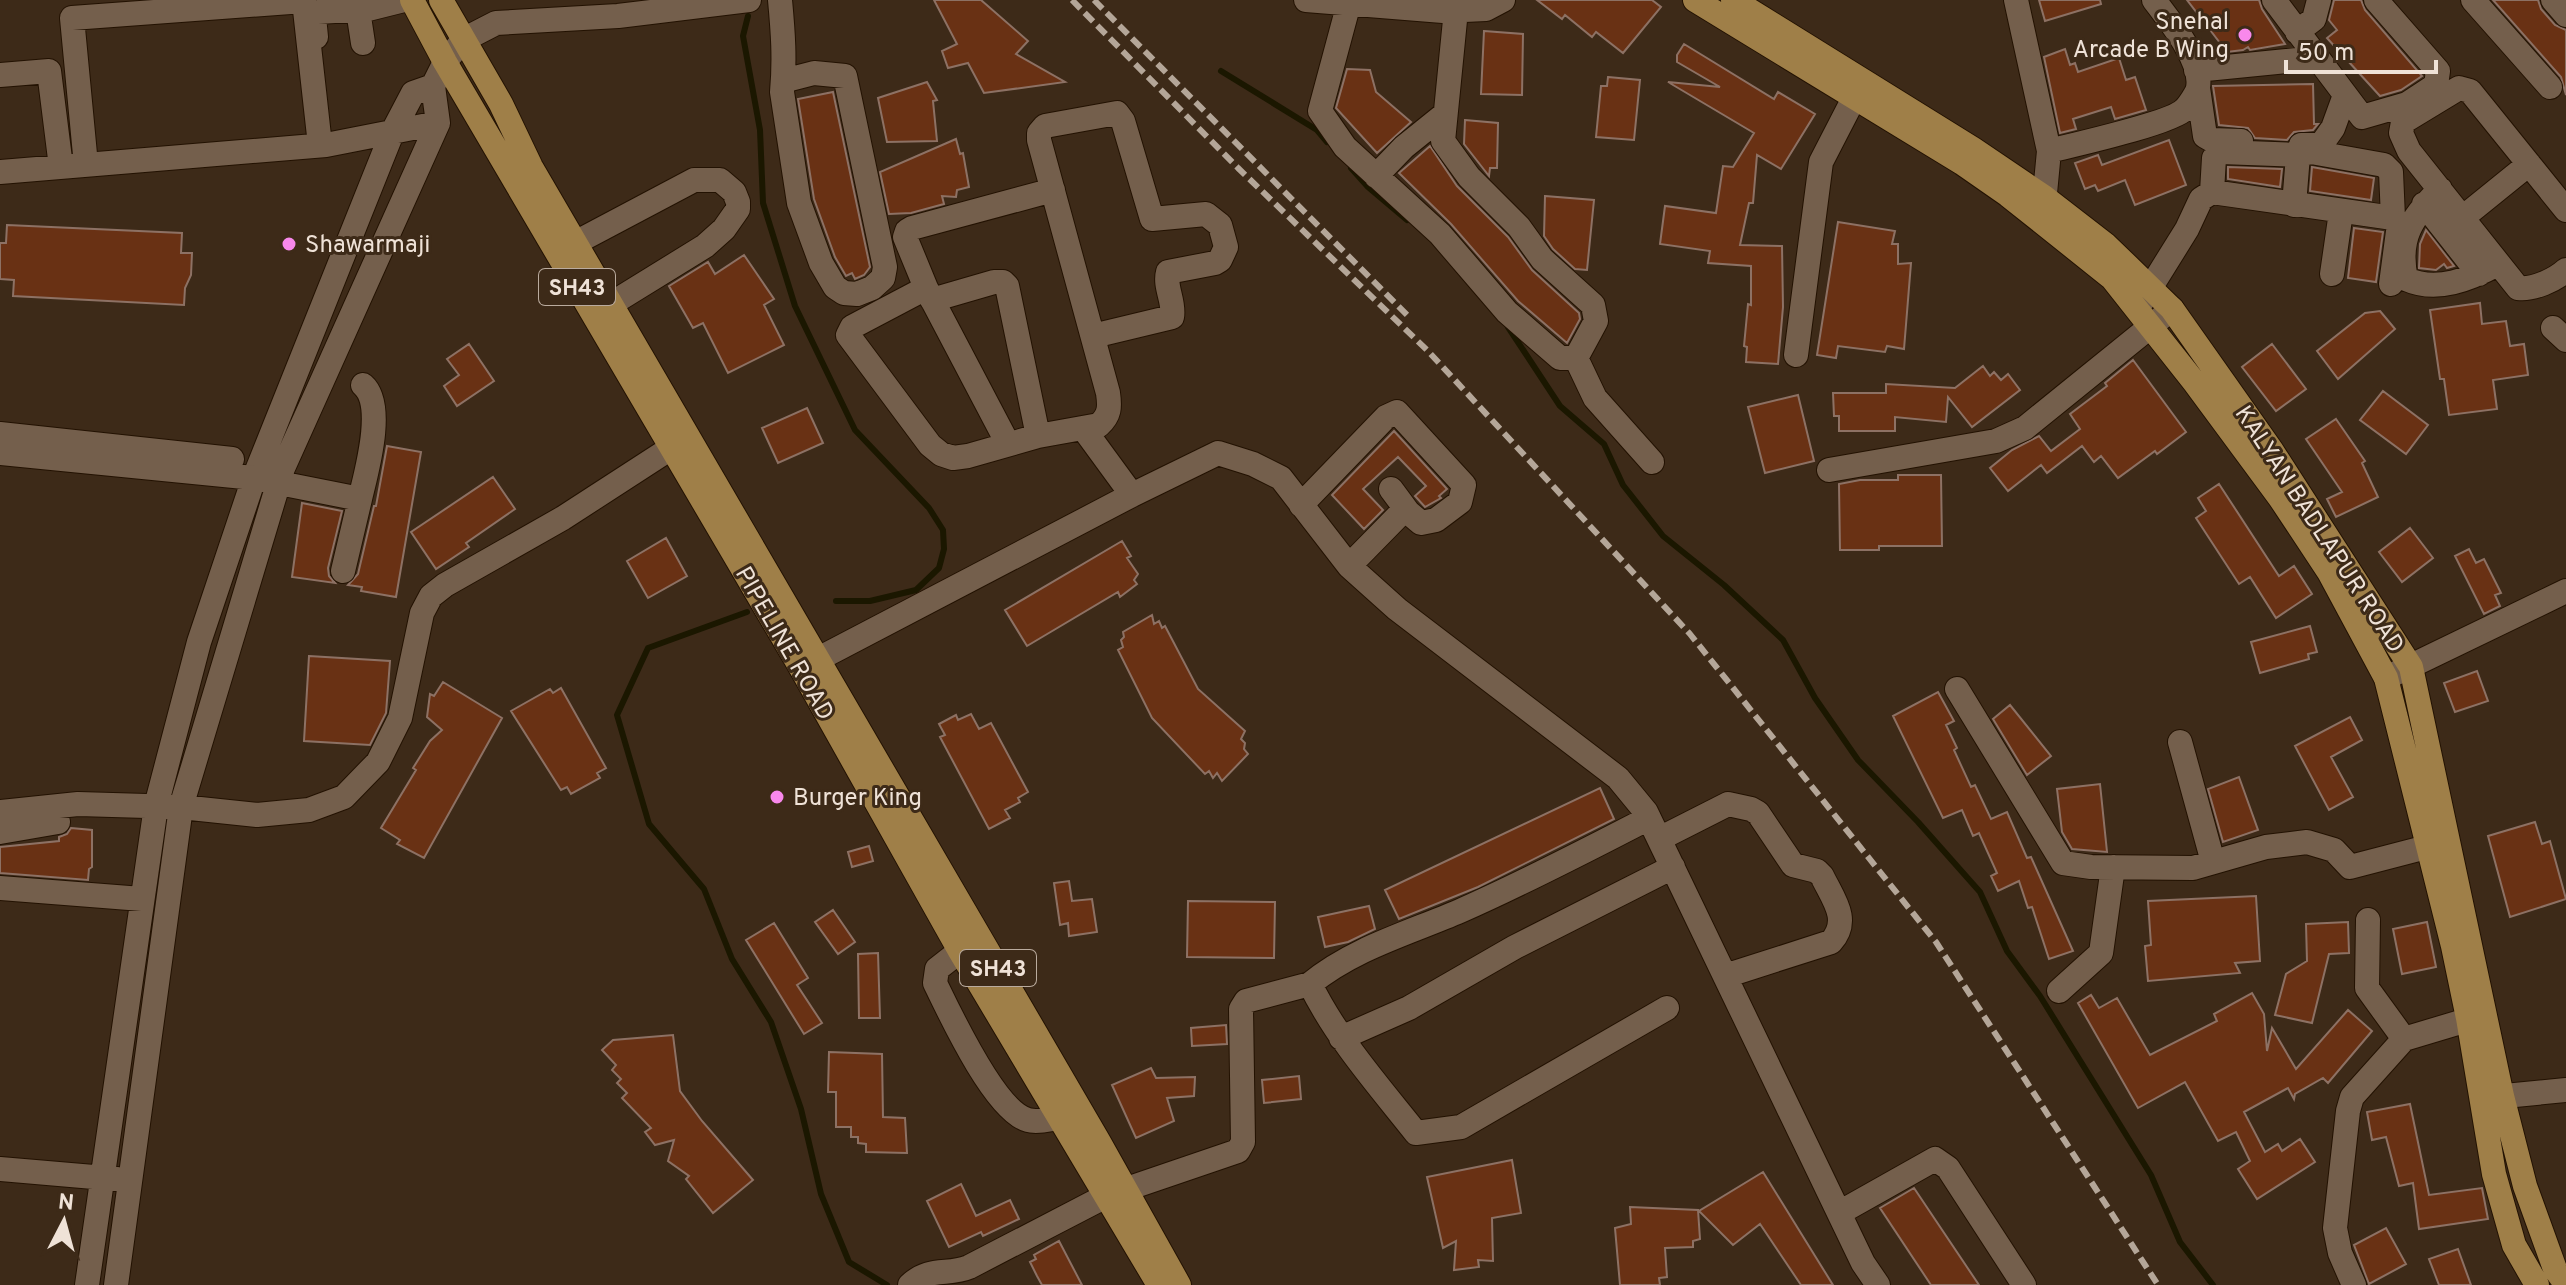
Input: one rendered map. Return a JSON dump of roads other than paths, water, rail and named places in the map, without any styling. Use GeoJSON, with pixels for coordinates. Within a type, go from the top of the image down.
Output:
{"type":"FeatureCollection","features":[{"type":"Feature","properties":{"kind":"main road","name":"PIPELINE ROAD"},"geometry":{"type":"LineString","coordinates":[[412,0],[445,62],[671,448],[810,664]]}},
{"type":"Feature","properties":{"kind":"main road","name":"PIPELINE ROAD"},"geometry":{"type":"LineString","coordinates":[[441,0],[501,104],[531,167],[611,304],[964,941],[1059,1118],[1116,1193],[1179,1285]]}},
{"type":"Feature","properties":{"kind":"main road"},"geometry":{"type":"LineString","coordinates":[[1695,0],[1776,38]]}},
{"type":"Feature","properties":{"kind":"main road","name":"KALYAN BADLAPUR ROAD"},"geometry":{"type":"LineString","coordinates":[[1733,0],[1776,38],[1967,156],[2044,197],[2106,245],[2172,309],[2272,451],[2411,667],[2438,843]]}},
{"type":"Feature","properties":{"kind":"main road"},"geometry":{"type":"LineString","coordinates":[[1967,156],[2042,224],[2112,278],[2144,317],[2280,498],[2329,572],[2386,678],[2438,843],[2492,1097],[2555,1269],[2566,1284]]}},
{"type":"Feature","properties":{"kind":"main road","name":"PIPELINE ROAD"},"geometry":{"type":"LineString","coordinates":[[964,941],[1116,1193],[1159,1285]]}},
{"type":"Feature","properties":{"kind":"main road"},"geometry":{"type":"LineString","coordinates":[[2492,1097],[2494,1174],[2514,1245],[2537,1285]]}},
{"type":"Feature","properties":{"kind":"street"},"geometry":{"type":"LineString","coordinates":[[323,145],[314,17],[318,12],[358,10],[404,0]]}},
{"type":"Feature","properties":{"kind":"street"},"geometry":{"type":"LineString","coordinates":[[116,1285],[181,807],[269,473],[438,123],[433,86],[445,62],[463,40],[496,23],[648,6],[749,0]]}},
{"type":"Feature","properties":{"kind":"street"},"geometry":{"type":"LineString","coordinates":[[780,0],[786,58],[783,81],[789,139],[803,215],[821,263],[835,287],[844,293],[857,294],[872,288],[883,278],[885,267],[845,76],[814,73],[783,81]]}},
{"type":"Feature","properties":{"kind":"street"},"geometry":{"type":"LineString","coordinates":[[1306,0],[1410,4],[1456,10],[1486,9],[1503,0]]}},
{"type":"Feature","properties":{"kind":"street"},"geometry":{"type":"LineString","coordinates":[[2016,0],[2049,151],[2042,224]]}},
{"type":"Feature","properties":{"kind":"street"},"geometry":{"type":"LineString","coordinates":[[2154,0],[2182,36],[2197,79],[2205,136],[2212,140],[2321,145],[2333,128],[2345,95]]}},
{"type":"Feature","properties":{"kind":"street"},"geometry":{"type":"LineString","coordinates":[[2274,0],[2362,117],[2407,104],[2436,85],[2438,71],[2376,0]]}},
{"type":"Feature","properties":{"kind":"street"},"geometry":{"type":"LineString","coordinates":[[2297,32],[2314,19],[2319,0]]}},
{"type":"Feature","properties":{"kind":"street"},"geometry":{"type":"LineString","coordinates":[[2473,0],[2550,87]]}},
{"type":"Feature","properties":{"kind":"street"},"geometry":{"type":"LineString","coordinates":[[2553,0],[2566,15]]}},
{"type":"Feature","properties":{"kind":"street"},"geometry":{"type":"LineString","coordinates":[[86,165],[72,18],[304,1],[323,145]]}},
{"type":"Feature","properties":{"kind":"street"},"geometry":{"type":"LineString","coordinates":[[1349,3],[1320,111],[1345,147],[1440,234],[1507,312],[1560,358],[1576,358]]}},
{"type":"Feature","properties":{"kind":"street"},"geometry":{"type":"LineString","coordinates":[[358,10],[363,43]]}},
{"type":"Feature","properties":{"kind":"street"},"geometry":{"type":"LineString","coordinates":[[1456,10],[1443,141],[1469,177],[1519,227],[1542,259],[1593,305],[1596,321],[1576,358]]}},
{"type":"Feature","properties":{"kind":"street"},"geometry":{"type":"LineString","coordinates":[[2197,79],[2317,58]]}},
{"type":"Feature","properties":{"kind":"street"},"geometry":{"type":"LineString","coordinates":[[0,75],[49,71],[61,167]]}},
{"type":"Feature","properties":{"kind":"street"},"geometry":{"type":"LineString","coordinates":[[2049,151],[2174,116],[2186,109],[2197,79]]}},
{"type":"Feature","properties":{"kind":"street"},"geometry":{"type":"LineString","coordinates":[[87,1285],[156,806],[199,642],[269,473],[392,133],[413,93],[433,86]]}},
{"type":"Feature","properties":{"kind":"street"},"geometry":{"type":"LineString","coordinates":[[1796,355],[1821,162],[1854,86]]}},
{"type":"Feature","properties":{"kind":"street"},"geometry":{"type":"LineString","coordinates":[[2566,210],[2470,91],[2459,88],[2403,122],[2401,133],[2432,197],[2488,269],[2518,288],[2526,289],[2559,276],[2566,270]]}},
{"type":"Feature","properties":{"kind":"street"},"geometry":{"type":"LineString","coordinates":[[1038,436],[1007,286],[1003,282],[929,294],[852,327],[848,335],[930,445],[941,454],[953,458],[968,456],[1038,436],[1099,425],[1110,408],[1039,140],[1042,129],[1117,113],[1123,121],[1152,219],[1206,214],[1220,225],[1225,238],[1223,254],[1215,263],[1168,272],[1172,317],[1093,336]]}},
{"type":"Feature","properties":{"kind":"street"},"geometry":{"type":"LineString","coordinates":[[1376,176],[1404,147],[1445,114]]}},
{"type":"Feature","properties":{"kind":"street"},"geometry":{"type":"LineString","coordinates":[[0,172],[323,145],[438,123]]}},
{"type":"Feature","properties":{"kind":"street"},"geometry":{"type":"LineString","coordinates":[[2212,192],[2214,158],[2221,152],[2298,155],[2311,152],[2384,165],[2391,172],[2393,218],[2399,224],[2391,284]]}},
{"type":"Feature","properties":{"kind":"street"},"geometry":{"type":"LineString","coordinates":[[2294,205],[2298,155]]}},
{"type":"Feature","properties":{"kind":"street"},"geometry":{"type":"LineString","coordinates":[[2461,219],[2529,164]]}},
{"type":"Feature","properties":{"kind":"street"},"geometry":{"type":"LineString","coordinates":[[575,243],[694,180],[720,180],[734,192],[738,209],[724,229],[705,246],[611,304]]}},
{"type":"Feature","properties":{"kind":"street"},"geometry":{"type":"LineString","coordinates":[[1008,444],[929,294],[906,244],[907,231],[1053,190]]}},
{"type":"Feature","properties":{"kind":"street"},"geometry":{"type":"LineString","coordinates":[[2144,317],[2152,288],[2201,199],[2212,192],[2294,205],[2329,246],[2393,218]]}},
{"type":"Feature","properties":{"kind":"street"},"geometry":{"type":"LineString","coordinates":[[2432,197],[2461,219],[2488,269]]}},
{"type":"Feature","properties":{"kind":"street"},"geometry":{"type":"LineString","coordinates":[[2432,197],[2417,211],[2408,231],[2402,260],[2406,279],[2416,283],[2457,283],[2488,269]]}},
{"type":"Feature","properties":{"kind":"street"},"geometry":{"type":"LineString","coordinates":[[1829,470],[1996,441],[2025,428],[2144,317],[2172,309]]}},
{"type":"Feature","properties":{"kind":"street"},"geometry":{"type":"LineString","coordinates":[[1576,358],[1595,398],[1652,462]]}},
{"type":"Feature","properties":{"kind":"street"},"geometry":{"type":"LineString","coordinates":[[343,571],[371,451],[374,419],[368,389],[363,385]]}},
{"type":"Feature","properties":{"kind":"street"},"geometry":{"type":"LineString","coordinates":[[1301,505],[1386,417],[1397,412],[1464,485],[1460,502],[1436,520],[1421,523],[1408,512],[1391,489]]}},
{"type":"Feature","properties":{"kind":"street"},"geometry":{"type":"LineString","coordinates":[[1083,428],[1132,495]]}},
{"type":"Feature","properties":{"kind":"street"},"geometry":{"type":"LineString","coordinates":[[0,434],[269,473],[360,499]]}},
{"type":"Feature","properties":{"kind":"street"},"geometry":{"type":"LineString","coordinates":[[0,812],[78,804],[181,807],[257,815],[309,810],[344,797],[378,762],[400,718],[422,613],[431,596],[563,518],[671,448]]}},
{"type":"Feature","properties":{"kind":"street"},"geometry":{"type":"LineString","coordinates":[[0,453],[165,460]]}},
{"type":"Feature","properties":{"kind":"street"},"geometry":{"type":"LineString","coordinates":[[810,664],[1218,453],[1253,464],[1281,478],[1349,566],[1397,609],[1618,778],[1654,828],[1863,1263],[1878,1285]]}},
{"type":"Feature","properties":{"kind":"street"},"geometry":{"type":"LineString","coordinates":[[1349,566],[1400,514],[1408,512]]}},
{"type":"Feature","properties":{"kind":"street"},"geometry":{"type":"LineString","coordinates":[[2386,678],[2566,591]]}},
{"type":"Feature","properties":{"kind":"street"},"geometry":{"type":"LineString","coordinates":[[1957,689],[2063,863],[2193,868],[2266,847],[2307,842],[2334,850],[2350,867],[2438,843]]}},
{"type":"Feature","properties":{"kind":"street"},"geometry":{"type":"LineString","coordinates":[[2180,742],[2213,862]]}},
{"type":"Feature","properties":{"kind":"street"},"geometry":{"type":"LineString","coordinates":[[912,1282],[933,1272],[963,1270],[1116,1193],[1238,1151],[1243,1142],[1241,1009],[1246,1001],[1310,984],[1329,968],[1365,949],[1654,828],[1728,804],[1758,813],[1793,865],[1817,871],[1842,916],[1837,935],[1831,942],[1725,976]]}},
{"type":"Feature","properties":{"kind":"street"},"geometry":{"type":"LineString","coordinates":[[0,832],[58,822]]}},
{"type":"Feature","properties":{"kind":"street"},"geometry":{"type":"LineString","coordinates":[[1344,1042],[1515,947],[1673,867]]}},
{"type":"Feature","properties":{"kind":"street"},"geometry":{"type":"LineString","coordinates":[[2059,991],[2101,953],[2113,867]]}},
{"type":"Feature","properties":{"kind":"street"},"geometry":{"type":"LineString","coordinates":[[0,888],[142,899]]}},
{"type":"Feature","properties":{"kind":"street"},"geometry":{"type":"LineString","coordinates":[[2368,920],[2367,988],[2404,1039]]}},
{"type":"Feature","properties":{"kind":"street"},"geometry":{"type":"LineString","coordinates":[[964,941],[937,969],[935,983],[979,1066],[1018,1116],[1032,1122],[1059,1118]]}},
{"type":"Feature","properties":{"kind":"street"},"geometry":{"type":"LineString","coordinates":[[1310,984],[1344,1042],[1416,1133],[1461,1127],[1667,1008]]}},
{"type":"Feature","properties":{"kind":"street"},"geometry":{"type":"LineString","coordinates":[[2354,1285],[2340,1253],[2335,1228],[2352,1097],[2404,1039],[2476,1017]]}},
{"type":"Feature","properties":{"kind":"street"},"geometry":{"type":"LineString","coordinates":[[2492,1097],[2566,1090]]}},
{"type":"Feature","properties":{"kind":"street"},"geometry":{"type":"LineString","coordinates":[[1839,1213],[1935,1159],[1948,1168],[2024,1285]]}},
{"type":"Feature","properties":{"kind":"street"},"geometry":{"type":"LineString","coordinates":[[0,1169],[130,1180]]}},
{"type":"Feature","properties":{"kind":"waterway"},"geometry":{"type":"LineString","coordinates":[[748,16],[743,36],[760,130],[763,203],[795,306],[855,430],[929,508],[943,530],[944,549],[939,568],[916,590],[870,601],[836,601]]}},
{"type":"Feature","properties":{"kind":"waterway"},"geometry":{"type":"LineString","coordinates":[[1221,71],[1317,130],[1327,142]]}},
{"type":"Feature","properties":{"kind":"waterway"},"geometry":{"type":"LineString","coordinates":[[1351,168],[1407,220]]}},
{"type":"Feature","properties":{"kind":"waterway"},"geometry":{"type":"LineString","coordinates":[[1508,327],[1560,406],[1604,444],[1623,485],[1663,536],[1724,585],[1783,640],[1815,698],[1858,760],[1980,892],[2007,951],[2040,996],[2151,1175],[2180,1242],[2213,1285]]}},
{"type":"Feature","properties":{"kind":"waterway"},"geometry":{"type":"LineString","coordinates":[[747,612],[648,648],[617,715],[649,824],[704,889],[732,959],[771,1022],[801,1109],[821,1194],[849,1262],[887,1285]]}},
{"type":"Feature","properties":{"kind":"railway"},"geometry":{"type":"LineString","coordinates":[[1072,0],[1238,168],[1427,350],[1690,634],[1936,942],[2158,1285]]}},
{"type":"Feature","properties":{"kind":"railway"},"geometry":{"type":"LineString","coordinates":[[1094,0],[1410,318]]}},
{"type":"Feature","properties":{"kind":"place","name":"Snehal Arcade B Wing"},"geometry":{"type":"Point","coordinates":[2245,35]}},
{"type":"Feature","properties":{"kind":"place","name":"Shawarmaji"},"geometry":{"type":"Point","coordinates":[289,244]}},
{"type":"Feature","properties":{"kind":"place","name":"Burger King"},"geometry":{"type":"Point","coordinates":[777,797]}}]}
